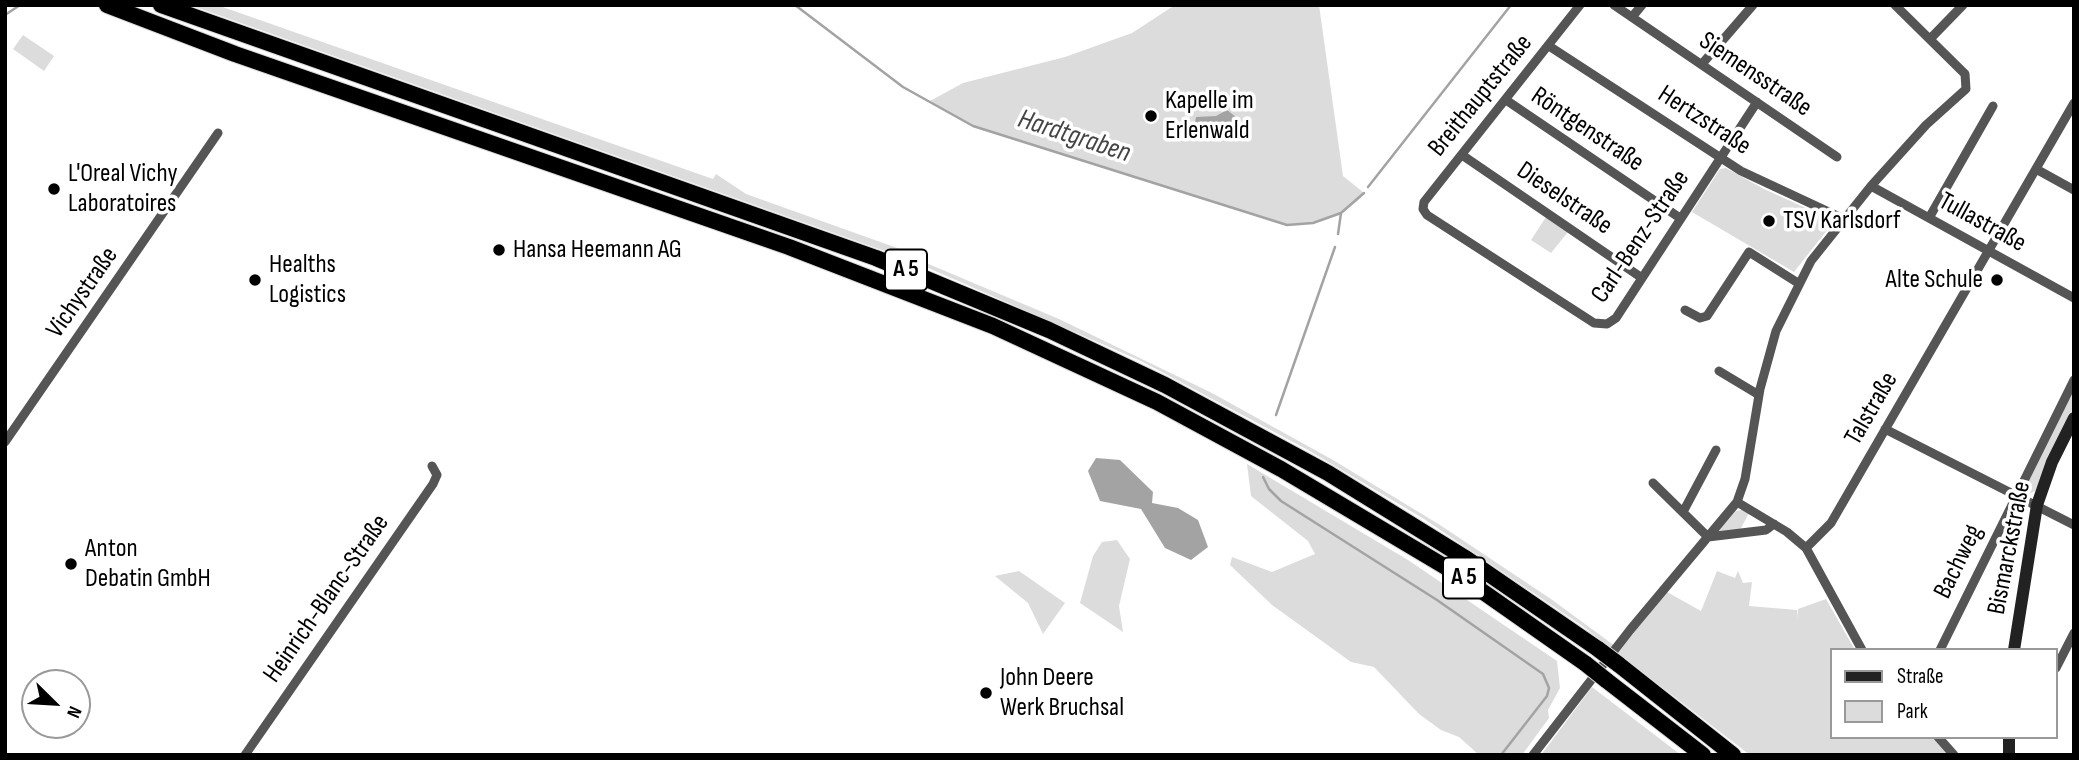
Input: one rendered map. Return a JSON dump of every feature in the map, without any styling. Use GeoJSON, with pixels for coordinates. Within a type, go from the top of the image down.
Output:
{"type":"FeatureCollection","features":[{"type":"Feature","properties":{"kind":"highway","name":"A 5"},"geometry":{"type":"LineString","coordinates":[[107,5],[224,50],[841,266],[1017,337],[1157,402],[1281,469],[1460,575],[1586,664],[1703,755]]}},
{"type":"Feature","properties":{"kind":"highway","name":"A 5"},"geometry":{"type":"LineString","coordinates":[[161,5],[864,254],[1037,325],[1165,385],[1328,473],[1467,559],[1598,649],[1733,755]]}},
{"type":"Feature","properties":{"kind":"street","name":"Breithauptstraße"},"geometry":{"type":"LineString","coordinates":[[1427,215],[1423,202],[1580,5]]}},
{"type":"Feature","properties":{"kind":"street","name":"Siemensstraße"},"geometry":{"type":"LineString","coordinates":[[1614,5],[1837,157]]}},
{"type":"Feature","properties":{"kind":"street"},"geometry":{"type":"LineString","coordinates":[[1632,17],[1642,5]]}},
{"type":"Feature","properties":{"kind":"street"},"geometry":{"type":"LineString","coordinates":[[1703,64],[1753,5]]}},
{"type":"Feature","properties":{"kind":"street"},"geometry":{"type":"LineString","coordinates":[[1533,755],[1617,646],[1737,502],[1745,479],[1759,395],[1776,331],[1798,283],[1871,186],[1926,125],[1966,89],[1965,74],[1895,5]]}},
{"type":"Feature","properties":{"kind":"street"},"geometry":{"type":"LineString","coordinates":[[1930,39],[1963,5]]}},
{"type":"Feature","properties":{"kind":"street","name":"Hertzstraße"},"geometry":{"type":"LineString","coordinates":[[1549,46],[1755,179],[1844,219]]}},
{"type":"Feature","properties":{"kind":"street","name":"Röntgenstraße"},"geometry":{"type":"LineString","coordinates":[[1506,100],[1680,218]]}},
{"type":"Feature","properties":{"kind":"street","name":"Carl-Benz-Straße"},"geometry":{"type":"LineString","coordinates":[[1427,215],[1594,323],[1607,324],[1616,318],[1757,102]]}},
{"type":"Feature","properties":{"kind":"street","name":"Talstraße"},"geometry":{"type":"LineString","coordinates":[[1806,548],[1831,523],[2074,103]]}},
{"type":"Feature","properties":{"kind":"street"},"geometry":{"type":"LineString","coordinates":[[1929,218],[1993,106]]}},
{"type":"Feature","properties":{"kind":"street","name":"Vichystraße"},"geometry":{"type":"LineString","coordinates":[[5,442],[218,133]]}},
{"type":"Feature","properties":{"kind":"street","name":"Dieselstraße"},"geometry":{"type":"LineString","coordinates":[[1462,155],[1642,278]]}},
{"type":"Feature","properties":{"kind":"street"},"geometry":{"type":"LineString","coordinates":[[2036,169],[2074,190]]}},
{"type":"Feature","properties":{"kind":"street","name":"Tullastraße"},"geometry":{"type":"LineString","coordinates":[[1871,186],[2074,298]]}},
{"type":"Feature","properties":{"kind":"street"},"geometry":{"type":"LineString","coordinates":[[1685,310],[1700,318],[1707,316],[1749,252],[1798,283]]}},
{"type":"Feature","properties":{"kind":"street"},"geometry":{"type":"LineString","coordinates":[[1719,371],[1759,395]]}},
{"type":"Feature","properties":{"kind":"street","name":"Bachweg"},"geometry":{"type":"LineString","coordinates":[[1941,648],[2015,494],[2074,380]]}},
{"type":"Feature","properties":{"kind":"street","name":"Bismarckstraße"},"geometry":{"type":"LineString","coordinates":[[2014,648],[2037,505],[2052,462],[2074,418]]}},
{"type":"Feature","properties":{"kind":"street"},"geometry":{"type":"LineString","coordinates":[[1885,429],[2074,526]]}},
{"type":"Feature","properties":{"kind":"street"},"geometry":{"type":"LineString","coordinates":[[1683,512],[1716,450]]}},
{"type":"Feature","properties":{"kind":"street","name":"Heinrich-Blanc-Straße"},"geometry":{"type":"LineString","coordinates":[[245,755],[432,484],[437,475],[432,466]]}},
{"type":"Feature","properties":{"kind":"street"},"geometry":{"type":"LineString","coordinates":[[1653,483],[1708,537]]}},
{"type":"Feature","properties":{"kind":"street"},"geometry":{"type":"LineString","coordinates":[[1737,502],[1774,524],[1806,548],[1861,648]]}},
{"type":"Feature","properties":{"kind":"street"},"geometry":{"type":"LineString","coordinates":[[1708,537],[1766,530],[1774,524]]}},
{"type":"Feature","properties":{"kind":"street"},"geometry":{"type":"LineString","coordinates":[[2058,664],[2074,633]]}},
{"type":"Feature","properties":{"kind":"street"},"geometry":{"type":"LineString","coordinates":[[1940,739],[1954,755]]}},
{"type":"Feature","properties":{"kind":"green space"},"geometry":{"type":"Polygon","coordinates":[[[190,5],[217,5],[713,179],[716,174],[746,194],[900,249],[900,252],[1059,319],[1212,393],[1333,460],[1440,525],[1551,599],[1619,649],[1667,592],[1701,611],[1717,571],[1735,578],[1738,571],[1743,583],[1752,582],[1749,606],[1797,610],[1797,619],[1798,609],[1826,599],[1854,648],[1830,648],[1830,739],[1940,739],[1954,755],[1750,755],[1581,625],[1424,519],[1308,450],[1141,361],[910,260],[190,5]]]}},
{"type":"Feature","properties":{"kind":"green space"},"geometry":{"type":"Polygon","coordinates":[[[1175,5],[1319,5],[1343,176],[1364,193],[1357,201],[1341,213],[1313,223],[1287,225],[973,126],[930,101],[963,83],[1065,57],[1132,33],[1175,5]]]}},
{"type":"Feature","properties":{"kind":"green space"},"geometry":{"type":"Polygon","coordinates":[[[23,35],[54,56],[44,71],[13,49],[23,35]]]}},
{"type":"Feature","properties":{"kind":"green space","name":"TSV Karlsdorf"},"geometry":{"type":"Polygon","coordinates":[[[1726,168],[1764,189],[1830,219],[1832,224],[1794,272],[1692,212],[1720,169],[1726,168]]]}},
{"type":"Feature","properties":{"kind":"green space"},"geometry":{"type":"Polygon","coordinates":[[[1546,217],[1568,232],[1551,253],[1531,240],[1546,217]]]}},
{"type":"Feature","properties":{"kind":"green space"},"geometry":{"type":"Polygon","coordinates":[[[2074,385],[2074,406],[2035,491],[2027,495],[2022,492],[2074,385]]]}},
{"type":"Feature","properties":{"kind":"green space"},"geometry":{"type":"Polygon","coordinates":[[[1247,464],[1408,560],[1557,661],[1560,688],[1548,710],[1549,718],[1522,755],[1479,755],[1459,737],[1441,730],[1419,714],[1374,667],[1351,662],[1272,605],[1230,565],[1232,557],[1272,572],[1315,554],[1308,541],[1251,496],[1247,464]]]}},
{"type":"Feature","properties":{"kind":"green space"},"geometry":{"type":"Polygon","coordinates":[[[1736,511],[1749,513],[1740,530],[1717,533],[1736,511]]]}},
{"type":"Feature","properties":{"kind":"green space"},"geometry":{"type":"Polygon","coordinates":[[[1117,540],[1130,559],[1119,606],[1123,632],[1080,603],[1093,556],[1102,542],[1117,540]]]}},
{"type":"Feature","properties":{"kind":"green space"},"geometry":{"type":"Polygon","coordinates":[[[1019,571],[1065,603],[1043,634],[1028,603],[995,576],[1019,571]]]}},
{"type":"Feature","properties":{"kind":"green space"},"geometry":{"type":"Polygon","coordinates":[[[1592,687],[1681,755],[1541,755],[1592,687]]]}},
{"type":"Feature","properties":{"kind":"shaded area"},"geometry":{"type":"Polygon","coordinates":[[[1227,110],[1236,117],[1230,126],[1218,127],[1211,121],[1198,126],[1195,122],[1196,117],[1216,116],[1227,110]]]}},
{"type":"Feature","properties":{"kind":"shaded area"},"geometry":{"type":"Polygon","coordinates":[[[1096,458],[1120,460],[1153,492],[1152,503],[1178,508],[1198,520],[1208,547],[1191,560],[1165,548],[1141,509],[1100,501],[1088,471],[1096,458]]]}},
{"type":"Feature","properties":{"kind":"waterway","name":"Hardtgraben"},"geometry":{"type":"LineString","coordinates":[[5,15],[20,5]]}},
{"type":"Feature","properties":{"kind":"waterway","name":"Hardtgraben"},"geometry":{"type":"LineString","coordinates":[[795,5],[903,87],[973,126],[1287,225],[1313,223],[1341,213],[1364,193]]}},
{"type":"Feature","properties":{"kind":"waterway","name":"Hardtgraben"},"geometry":{"type":"LineString","coordinates":[[1368,187],[1511,5]]}},
{"type":"Feature","properties":{"kind":"waterway"},"geometry":{"type":"LineString","coordinates":[[1338,234],[1341,213]]}},
{"type":"Feature","properties":{"kind":"waterway"},"geometry":{"type":"LineString","coordinates":[[1276,415],[1335,247]]}},
{"type":"Feature","properties":{"kind":"waterway"},"geometry":{"type":"LineString","coordinates":[[1263,477],[1269,489],[1281,501],[1437,600],[1543,674],[1549,688],[1547,696],[1501,755]]}},
{"type":"Feature","properties":{"kind":"waterway"},"geometry":{"type":"LineString","coordinates":[[2073,755],[2074,750]]}},
{"type":"Feature","properties":{"kind":"place","name":"Kapelle im Erlenwald"},"geometry":{"type":"Point","coordinates":[1151,116]}},
{"type":"Feature","properties":{"kind":"place","name":"L'Oreal Vichy Laboratoires"},"geometry":{"type":"Point","coordinates":[54,189]}},
{"type":"Feature","properties":{"kind":"place","name":"TSV Karlsdorf"},"geometry":{"type":"Point","coordinates":[1769,221]}},
{"type":"Feature","properties":{"kind":"place","name":"Hansa Heemann AG"},"geometry":{"type":"Point","coordinates":[499,250]}},
{"type":"Feature","properties":{"kind":"place","name":"Healths Logistics"},"geometry":{"type":"Point","coordinates":[255,280]}},
{"type":"Feature","properties":{"kind":"place","name":"Alte Schule"},"geometry":{"type":"Point","coordinates":[1997,280]}},
{"type":"Feature","properties":{"kind":"place","name":"Anton Debatin GmbH"},"geometry":{"type":"Point","coordinates":[71,564]}},
{"type":"Feature","properties":{"kind":"place","name":"John Deere Werk Bruchsal"},"geometry":{"type":"Point","coordinates":[986,693]}}]}
